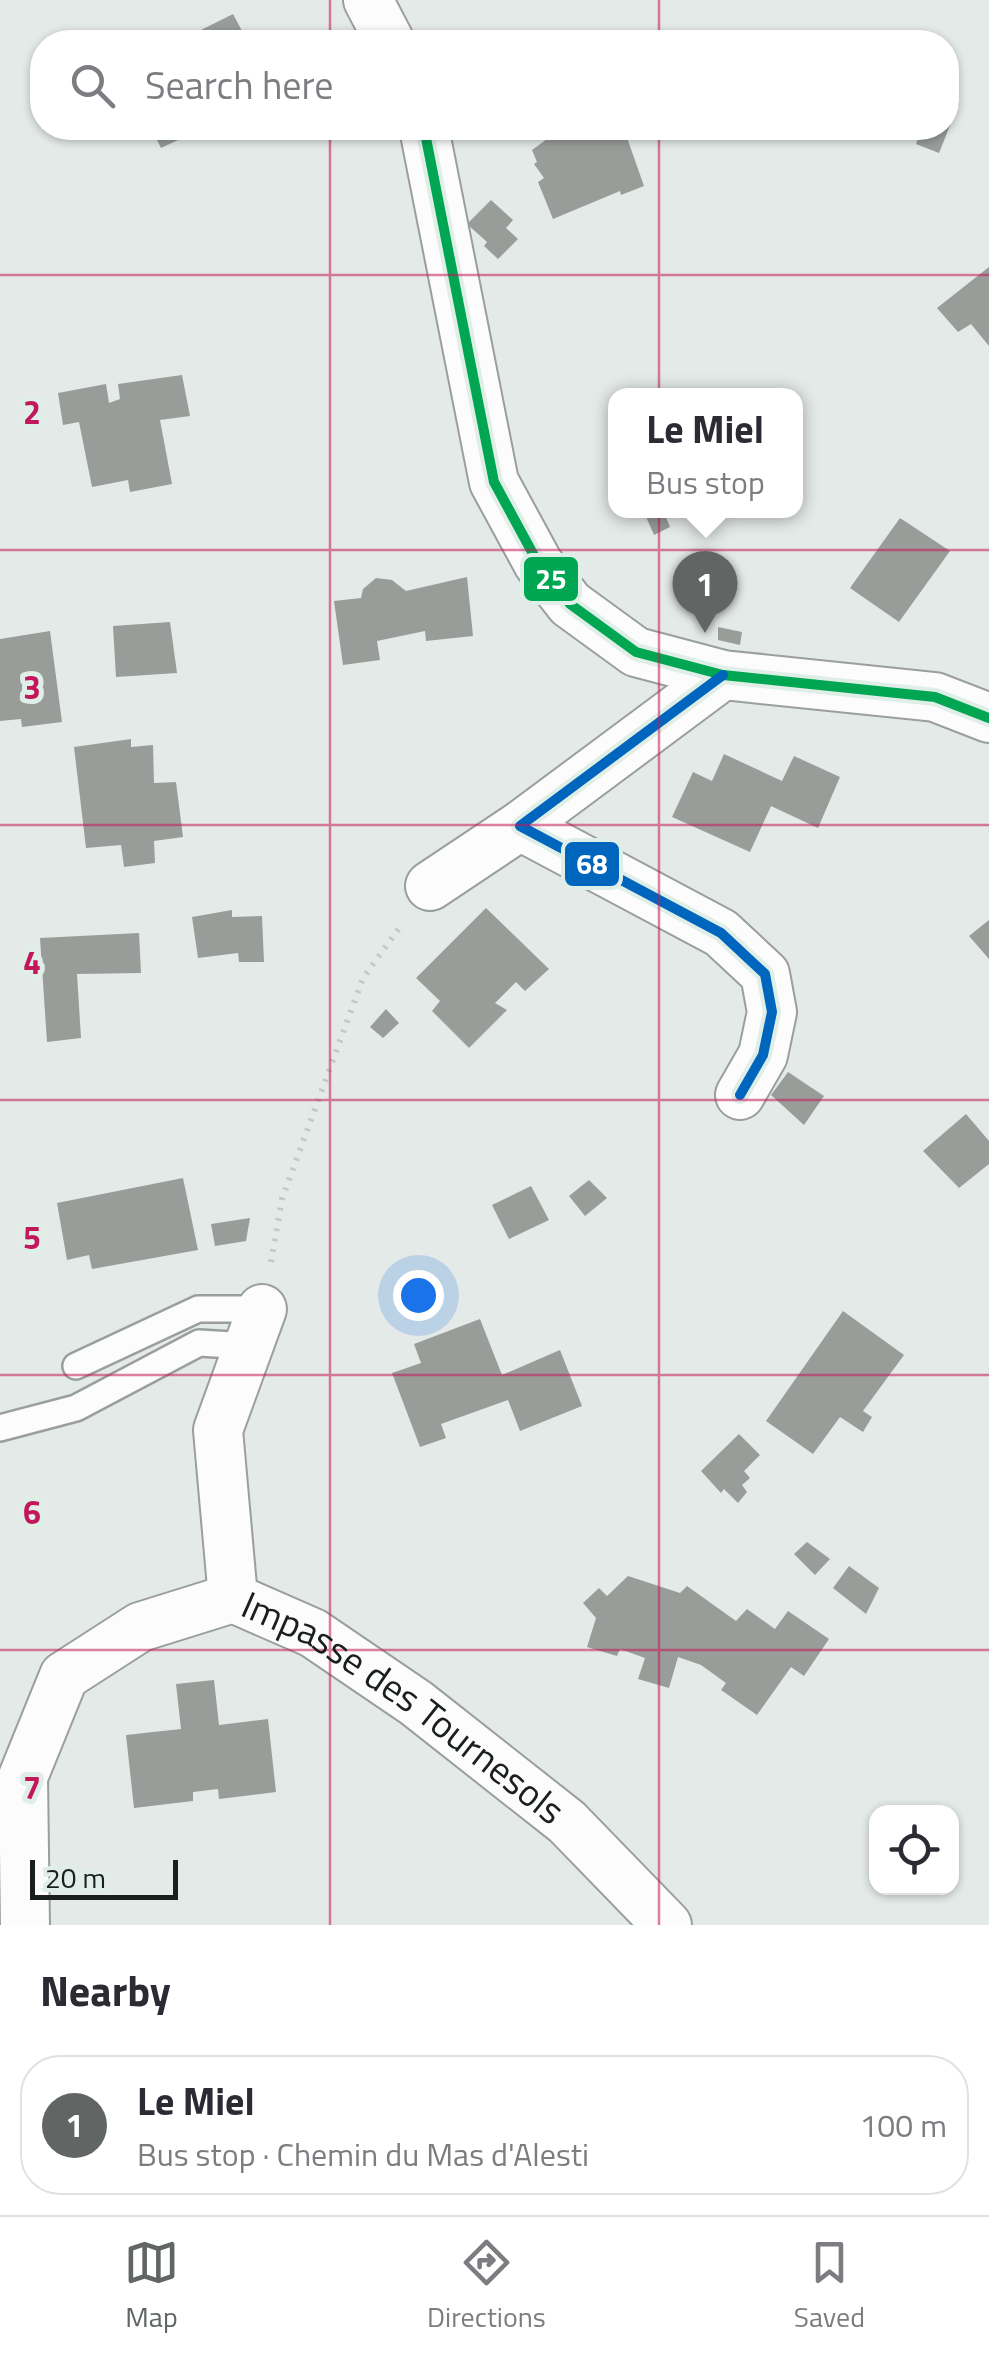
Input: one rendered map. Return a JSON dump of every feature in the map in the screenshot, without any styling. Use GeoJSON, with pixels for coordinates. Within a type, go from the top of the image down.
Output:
{"type":"FeatureCollection","features":[{"type":"Feature","properties":{"kind":"street"},"geometry":{"type":"LineString","coordinates":[[368,0],[384,30]]}},
{"type":"Feature","properties":{"kind":"street"},"geometry":{"type":"LineString","coordinates":[[426,140],[494,482],[538,563],[570,604],[636,652],[722,675],[935,697],[989,718]]}},
{"type":"Feature","properties":{"kind":"street"},"geometry":{"type":"LineString","coordinates":[[430,886],[520,826],[722,675]]}},
{"type":"Feature","properties":{"kind":"street"},"geometry":{"type":"LineString","coordinates":[[520,826],[721,933],[765,974],[772,1012],[763,1055],[740,1095]]}},
{"type":"Feature","properties":{"kind":"street"},"geometry":{"type":"LineString","coordinates":[[233,1598],[218,1430],[255,1327]]}},
{"type":"Feature","properties":{"kind":"street","name":"Impasse des Tournesols"},"geometry":{"type":"LineString","coordinates":[[25,1925],[23,1777],[64,1676],[140,1627],[233,1598],[313,1632],[416,1703],[568,1822],[667,1925]]}},
{"type":"Feature","properties":{"kind":"lane"},"geometry":{"type":"LineString","coordinates":[[76,1366],[198,1309],[255,1327]]}},
{"type":"Feature","properties":{"kind":"lane"},"geometry":{"type":"LineString","coordinates":[[0,1428],[76,1408],[199,1343],[255,1327]]}},
{"type":"Feature","properties":{"kind":"path"},"geometry":{"type":"LineString","coordinates":[[255,1327],[282,1199],[363,978],[430,886]]}},
{"type":"Feature","properties":{"kind":"building"},"geometry":{"type":"Polygon","coordinates":[[[233,14],[242,30],[201,30],[233,14]]]}},
{"type":"Feature","properties":{"kind":"building"},"geometry":{"type":"Polygon","coordinates":[[[157,140],[178,140],[161,148],[157,140]]]}},
{"type":"Feature","properties":{"kind":"building"},"geometry":{"type":"Polygon","coordinates":[[[546,140],[628,140],[644,186],[621,195],[620,191],[553,219],[538,182],[544,178],[534,164],[537,162],[532,150],[546,140]]]}},
{"type":"Feature","properties":{"kind":"building"},"geometry":{"type":"Polygon","coordinates":[[[917,140],[944,140],[939,153],[916,144],[917,140]]]}},
{"type":"Feature","properties":{"kind":"building"},"geometry":{"type":"Polygon","coordinates":[[[491,200],[513,220],[506,228],[518,239],[498,259],[484,246],[487,242],[467,224],[491,200]]]}},
{"type":"Feature","properties":{"kind":"building"},"geometry":{"type":"Polygon","coordinates":[[[989,267],[989,346],[971,324],[958,332],[937,308],[989,267]]]}},
{"type":"Feature","properties":{"kind":"building"},"geometry":{"type":"Polygon","coordinates":[[[182,375],[190,416],[160,420],[172,484],[130,492],[128,480],[92,487],[79,422],[63,425],[58,393],[106,384],[109,403],[120,399],[118,384],[182,375]]]}},
{"type":"Feature","properties":{"kind":"building"},"geometry":{"type":"Polygon","coordinates":[[[647,518],[666,518],[670,527],[654,535],[647,518]]]}},
{"type":"Feature","properties":{"kind":"building"},"geometry":{"type":"Polygon","coordinates":[[[900,518],[950,551],[899,622],[850,588],[900,518]]]}},
{"type":"Feature","properties":{"kind":"building"},"geometry":{"type":"Polygon","coordinates":[[[467,577],[473,636],[426,641],[425,631],[377,641],[380,660],[343,665],[334,601],[361,598],[363,589],[376,578],[392,580],[406,591],[467,577]]]}},
{"type":"Feature","properties":{"kind":"building"},"geometry":{"type":"Polygon","coordinates":[[[170,622],[177,673],[116,677],[113,626],[170,622]]]}},
{"type":"Feature","properties":{"kind":"building"},"geometry":{"type":"Polygon","coordinates":[[[718,627],[742,632],[740,645],[718,640],[718,627]]]}},
{"type":"Feature","properties":{"kind":"building"},"geometry":{"type":"Polygon","coordinates":[[[50,631],[62,722],[22,727],[21,719],[0,721],[0,639],[50,631]]]}},
{"type":"Feature","properties":{"kind":"building"},"geometry":{"type":"Polygon","coordinates":[[[131,739],[131,747],[153,745],[154,783],[176,782],[183,837],[154,841],[155,863],[124,867],[121,845],[86,848],[74,747],[131,739]]]}},
{"type":"Feature","properties":{"kind":"building"},"geometry":{"type":"Polygon","coordinates":[[[724,754],[782,781],[794,756],[840,777],[818,828],[771,806],[750,852],[672,817],[693,772],[712,781],[724,754]]]}},
{"type":"Feature","properties":{"kind":"building"},"geometry":{"type":"Polygon","coordinates":[[[486,908],[549,969],[525,991],[516,982],[495,1003],[507,1010],[469,1048],[432,1011],[440,1001],[416,978],[486,908]]]}},
{"type":"Feature","properties":{"kind":"building"},"geometry":{"type":"Polygon","coordinates":[[[232,910],[232,917],[262,916],[264,962],[239,962],[238,953],[198,958],[192,917],[232,910]]]}},
{"type":"Feature","properties":{"kind":"building"},"geometry":{"type":"Polygon","coordinates":[[[989,920],[989,959],[969,936],[989,920]]]}},
{"type":"Feature","properties":{"kind":"building"},"geometry":{"type":"Polygon","coordinates":[[[139,933],[141,973],[77,974],[81,1038],[47,1042],[40,938],[139,933]]]}},
{"type":"Feature","properties":{"kind":"building"},"geometry":{"type":"Polygon","coordinates":[[[386,1009],[399,1023],[383,1038],[370,1027],[386,1009]]]}},
{"type":"Feature","properties":{"kind":"building"},"geometry":{"type":"Polygon","coordinates":[[[788,1072],[824,1096],[804,1125],[771,1095],[788,1072]]]}},
{"type":"Feature","properties":{"kind":"building"},"geometry":{"type":"Polygon","coordinates":[[[966,1114],[989,1141],[989,1164],[959,1188],[923,1151],[966,1114]]]}},
{"type":"Feature","properties":{"kind":"building"},"geometry":{"type":"Polygon","coordinates":[[[183,1178],[198,1250],[92,1269],[89,1255],[67,1260],[57,1203],[183,1178]]]}},
{"type":"Feature","properties":{"kind":"building"},"geometry":{"type":"Polygon","coordinates":[[[589,1180],[607,1198],[585,1216],[569,1196],[589,1180]]]}},
{"type":"Feature","properties":{"kind":"building"},"geometry":{"type":"Polygon","coordinates":[[[531,1186],[549,1220],[509,1239],[492,1205],[531,1186]]]}},
{"type":"Feature","properties":{"kind":"building"},"geometry":{"type":"Polygon","coordinates":[[[250,1218],[246,1241],[215,1246],[211,1224],[250,1218]]]}},
{"type":"Feature","properties":{"kind":"building"},"geometry":{"type":"Polygon","coordinates":[[[843,1311],[904,1355],[863,1411],[872,1417],[863,1432],[840,1417],[813,1454],[766,1421],[843,1311]]]}},
{"type":"Feature","properties":{"kind":"building"},"geometry":{"type":"Polygon","coordinates":[[[480,1319],[502,1375],[560,1350],[582,1406],[520,1431],[508,1400],[441,1424],[446,1438],[420,1447],[392,1373],[421,1363],[414,1344],[480,1319]]]}},
{"type":"Feature","properties":{"kind":"building"},"geometry":{"type":"Polygon","coordinates":[[[739,1434],[760,1455],[744,1471],[750,1478],[742,1485],[747,1492],[738,1503],[724,1489],[721,1493],[701,1471],[739,1434]]]}},
{"type":"Feature","properties":{"kind":"building"},"geometry":{"type":"Polygon","coordinates":[[[807,1542],[830,1559],[815,1575],[794,1554],[807,1542]]]}},
{"type":"Feature","properties":{"kind":"building"},"geometry":{"type":"Polygon","coordinates":[[[849,1566],[879,1588],[866,1614],[833,1588],[849,1566]]]}},
{"type":"Feature","properties":{"kind":"building"},"geometry":{"type":"Polygon","coordinates":[[[628,1576],[680,1593],[687,1586],[736,1621],[747,1609],[775,1629],[788,1611],[829,1639],[804,1676],[791,1667],[757,1715],[721,1690],[726,1683],[701,1665],[678,1657],[669,1688],[638,1679],[645,1658],[620,1649],[617,1656],[587,1647],[596,1618],[583,1603],[599,1588],[607,1596],[628,1576]]]}},
{"type":"Feature","properties":{"kind":"building"},"geometry":{"type":"Polygon","coordinates":[[[214,1680],[219,1725],[268,1719],[276,1792],[219,1799],[218,1789],[193,1792],[193,1801],[134,1808],[126,1735],[181,1729],[176,1684],[214,1680]]]}},
{"type":"Feature","properties":{"kind":"transit line","name":"25"},"geometry":{"type":"LineString","coordinates":[[426,140],[494,482],[538,563],[570,604],[636,652],[723,675],[935,697],[989,718]]}},
{"type":"Feature","properties":{"kind":"transit line","name":"68"},"geometry":{"type":"LineString","coordinates":[[723,675],[520,826],[721,933],[765,974],[772,1012],[763,1055],[740,1095]]}},
{"type":"Feature","properties":{"kind":"place","name":"Le Miel"},"geometry":{"type":"Point","coordinates":[705,633]}}]}
